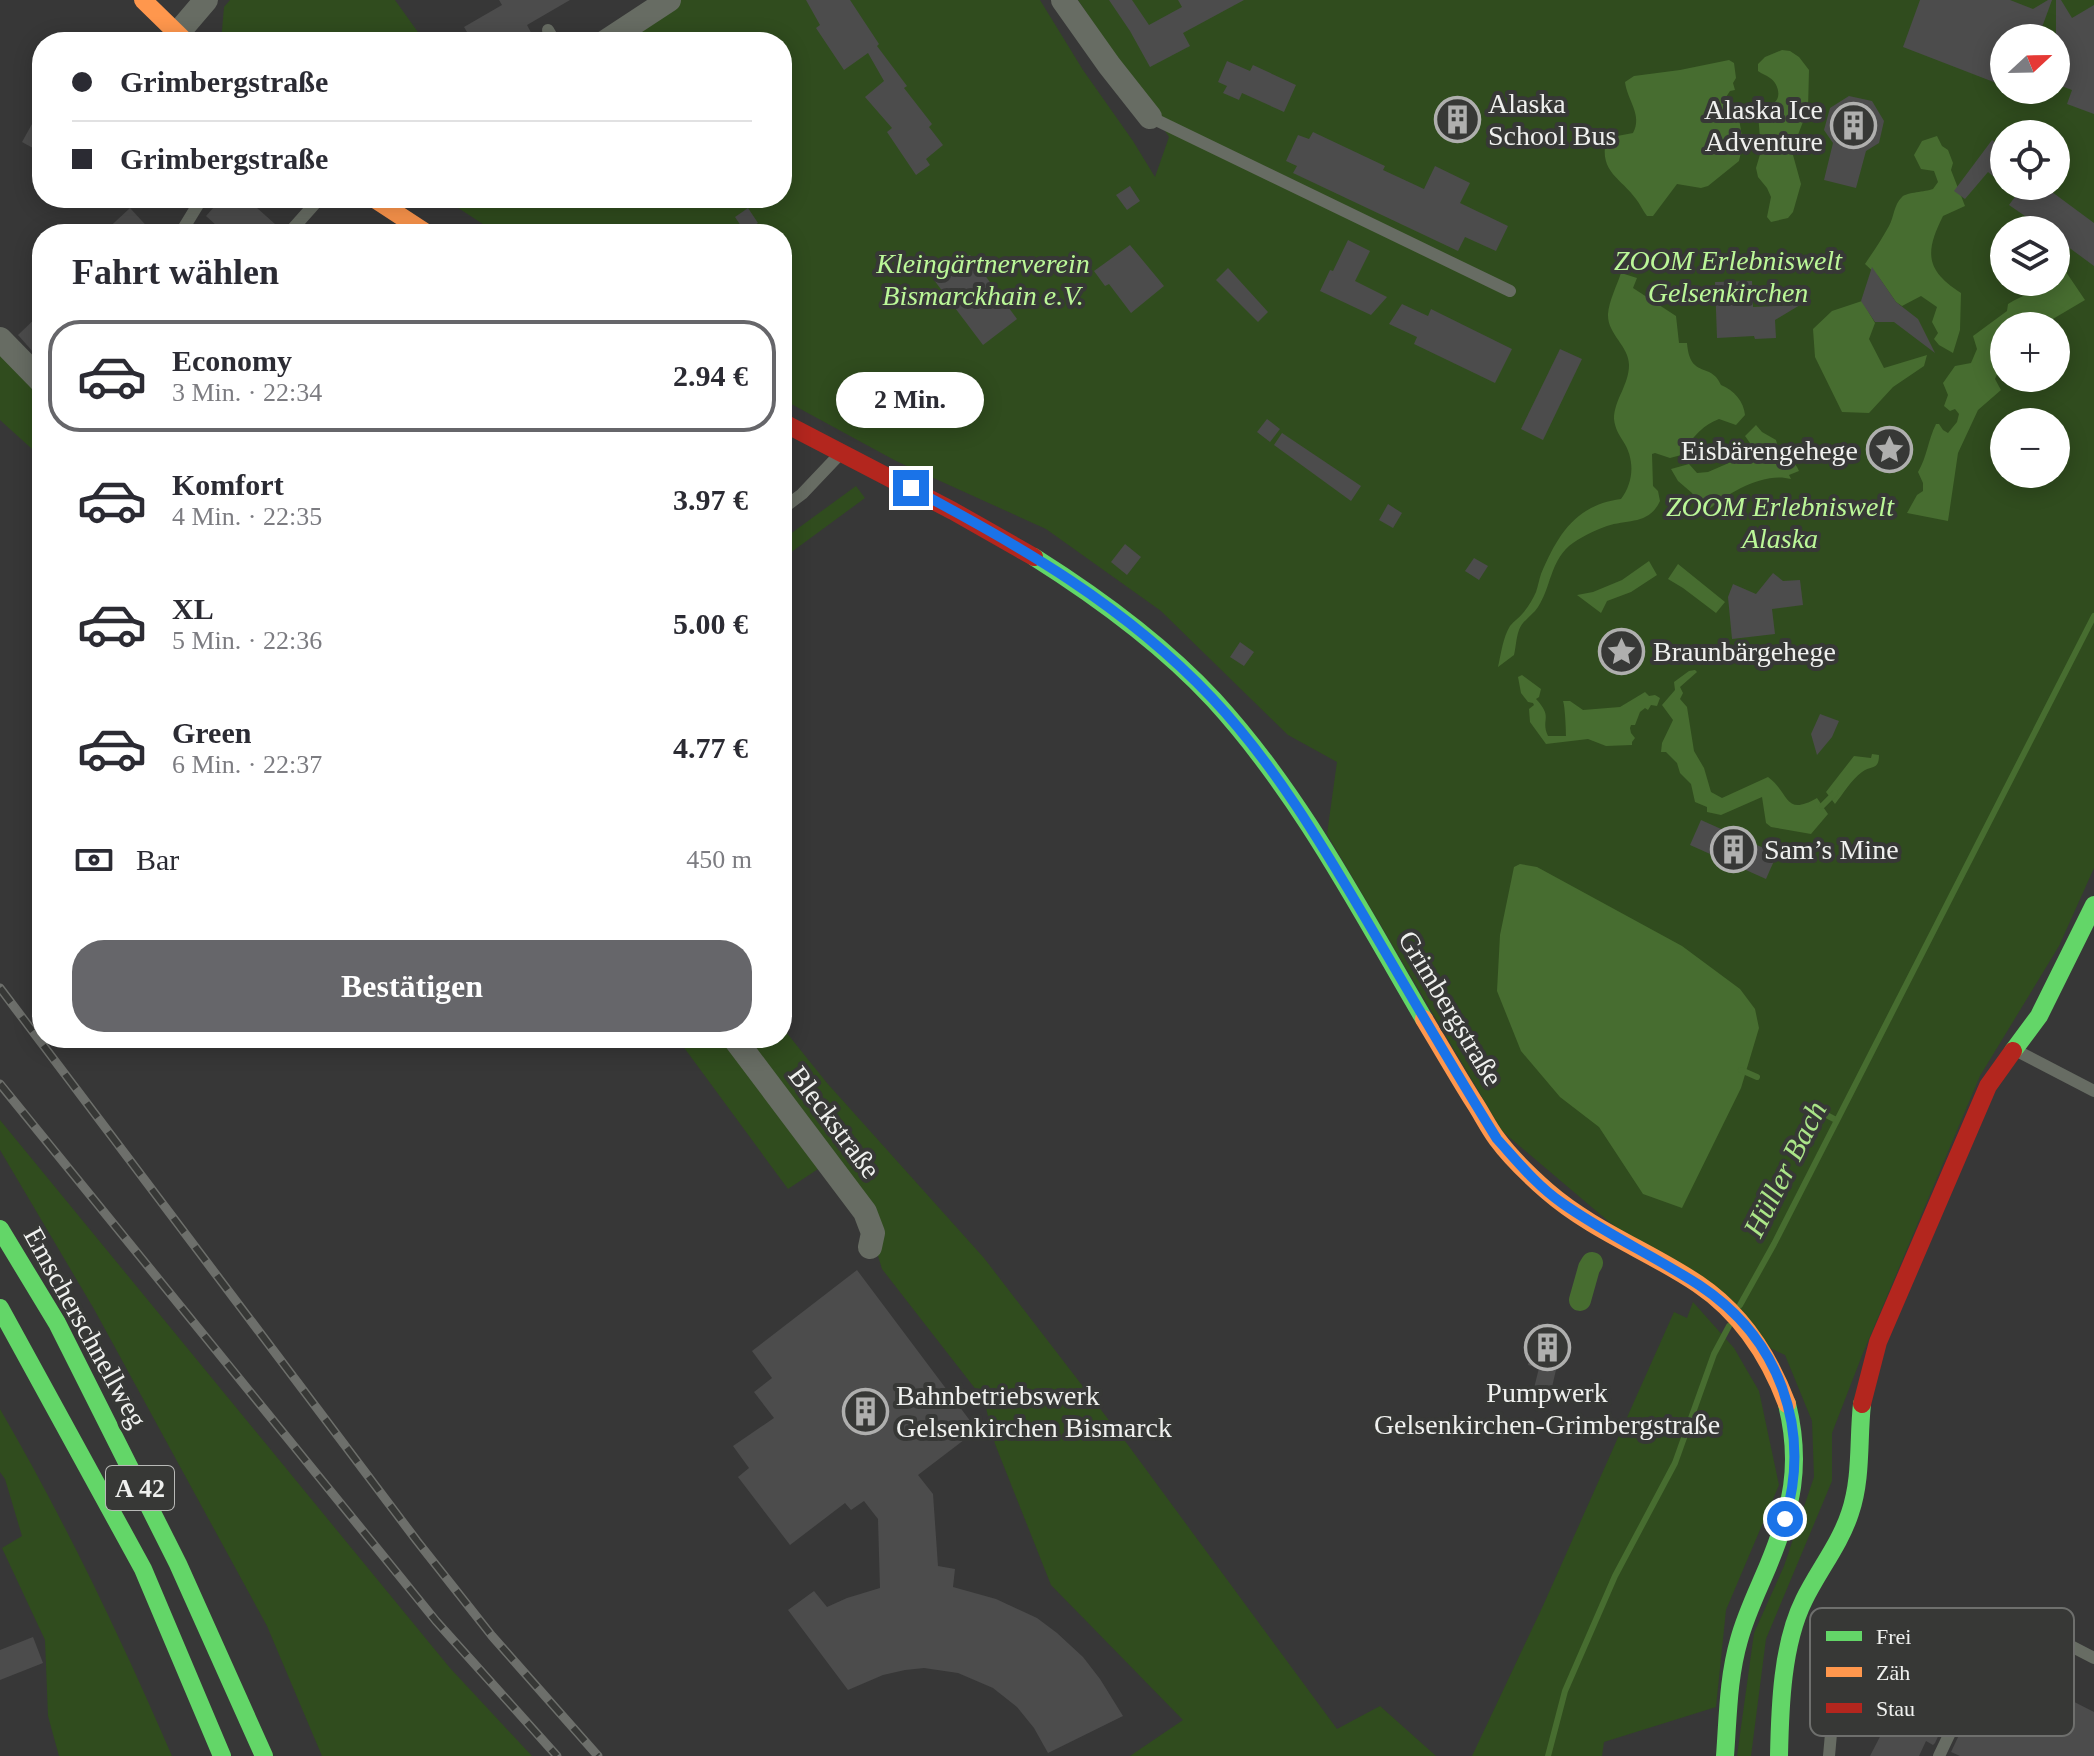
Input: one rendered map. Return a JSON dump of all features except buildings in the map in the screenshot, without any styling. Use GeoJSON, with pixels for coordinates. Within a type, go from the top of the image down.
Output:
{"type":"FeatureCollection","features":[{"type":"Feature","properties":{"kind":"main road"},"geometry":{"type":"LineString","coordinates":[[143,0],[176,32]]}},
{"type":"Feature","properties":{"kind":"main road"},"geometry":{"type":"LineString","coordinates":[[386,208],[408,224]]}},
{"type":"Feature","properties":{"kind":"main road","name":"Grimbergstraße"},"geometry":{"type":"LineString","coordinates":[[792,427],[1033,555],[1099,599],[1210,697],[1245,736],[1301,813],[1497,1139],[1559,1202],[1701,1286],[1752,1334],[1766,1354],[1791,1412],[1794,1479],[1785,1519],[1736,1650],[1725,1756]]}},
{"type":"Feature","properties":{"kind":"main road"},"geometry":{"type":"LineString","coordinates":[[1779,1756],[1780,1702],[1794,1624],[1850,1513],[1857,1484],[1862,1405],[1878,1342],[1988,1086],[2039,1016],[2094,905]]}},
{"type":"Feature","properties":{"kind":"main road","name":"Emscherschnellweg"},"geometry":{"type":"LineString","coordinates":[[0,1229],[57,1323],[164,1535],[264,1756]]}},
{"type":"Feature","properties":{"kind":"main road","name":"A 42"},"geometry":{"type":"LineString","coordinates":[[0,1308],[143,1569],[222,1756]]}},
{"type":"Feature","properties":{"kind":"street"},"geometry":{"type":"LineString","coordinates":[[186,32],[206,0]]}},
{"type":"Feature","properties":{"kind":"street"},"geometry":{"type":"LineString","coordinates":[[1063,0],[1150,117]]}},
{"type":"Feature","properties":{"kind":"street"},"geometry":{"type":"LineString","coordinates":[[618,32],[656,3]]}},
{"type":"Feature","properties":{"kind":"street"},"geometry":{"type":"LineString","coordinates":[[0,339],[32,372]]}},
{"type":"Feature","properties":{"kind":"street","name":"Bleckstraße"},"geometry":{"type":"LineString","coordinates":[[742,1048],[865,1212],[873,1233],[870,1247]]}},
{"type":"Feature","properties":{"kind":"lane"},"geometry":{"type":"LineString","coordinates":[[1150,117],[1510,291]]}},
{"type":"Feature","properties":{"kind":"lane"},"geometry":{"type":"LineString","coordinates":[[297,224],[311,208]]}},
{"type":"Feature","properties":{"kind":"lane"},"geometry":{"type":"LineString","coordinates":[[792,502],[841,453]]}},
{"type":"Feature","properties":{"kind":"lane"},"geometry":{"type":"LineString","coordinates":[[2014,1050],[2094,1091]]}},
{"type":"Feature","properties":{"kind":"lane"},"geometry":{"type":"LineString","coordinates":[[2074,1648],[2094,1658]]}},
{"type":"Feature","properties":{"kind":"lane"},"geometry":{"type":"LineString","coordinates":[[1829,1756],[1831,1736]]}},
{"type":"Feature","properties":{"kind":"lane"},"geometry":{"type":"LineString","coordinates":[[1939,1756],[1949,1736]]}},
{"type":"Feature","properties":{"kind":"green space"},"geometry":{"type":"Polygon","coordinates":[[[230,0],[395,0],[418,32],[222,32],[224,7],[230,0]]]}},
{"type":"Feature","properties":{"kind":"green space"},"geometry":{"type":"Polygon","coordinates":[[[676,0],[1040,0],[1155,177],[1169,137],[1078,0],[2094,0],[2094,868],[2059,946],[1980,1076],[1832,1433],[1832,1481],[1766,1639],[1751,1756],[1737,1756],[1754,1633],[1784,1566],[1814,1477],[1812,1421],[1785,1355],[1772,1349],[1608,1221],[1502,1131],[1327,834],[1337,762],[1288,735],[1161,611],[1046,529],[896,461],[792,404],[792,224],[483,224],[458,208],[792,208],[792,32],[627,32],[676,0]]]}},
{"type":"Feature","properties":{"kind":"green space"},"geometry":{"type":"Polygon","coordinates":[[[0,342],[32,376],[32,449],[0,420],[0,342]]]}},
{"type":"Feature","properties":{"kind":"green space"},"geometry":{"type":"Polygon","coordinates":[[[856,486],[865,498],[792,552],[792,533],[856,486]]]}},
{"type":"Feature","properties":{"kind":"green space"},"geometry":{"type":"Polygon","coordinates":[[[792,1039],[827,1083],[984,1258],[1128,1445],[1337,1729],[1380,1706],[1436,1756],[1130,1756],[1183,1720],[1051,1585],[995,1444],[984,1400],[882,1269],[871,1233],[824,1165],[788,1189],[684,1048],[792,1048],[792,1039]]]}},
{"type":"Feature","properties":{"kind":"green space"},"geometry":{"type":"Polygon","coordinates":[[[0,1120],[450,1668],[532,1756],[322,1756],[267,1626],[94,1309],[0,1150],[0,1120]]]}},
{"type":"Feature","properties":{"kind":"green space"},"geometry":{"type":"Polygon","coordinates":[[[1693,1302],[1734,1348],[1759,1391],[1779,1485],[1726,1610],[1716,1707],[1604,1742],[1602,1756],[1472,1756],[1542,1608],[1674,1312],[1687,1318],[1693,1302]]]}},
{"type":"Feature","properties":{"kind":"green space"},"geometry":{"type":"Polygon","coordinates":[[[0,1409],[91,1580],[172,1756],[59,1756],[48,1716],[45,1640],[2,1548],[22,1536],[5,1479],[0,1472],[0,1409]]]}},
{"type":"Feature","properties":{"kind":"shaded area"},"geometry":{"type":"Polygon","coordinates":[[[1782,50],[1799,57],[1809,70],[1808,109],[1794,145],[1793,155],[1801,184],[1793,212],[1788,218],[1771,222],[1767,217],[1771,197],[1756,168],[1761,151],[1758,113],[1761,107],[1775,102],[1778,93],[1773,80],[1758,71],[1758,64],[1765,57],[1782,50]]]}},
{"type":"Feature","properties":{"kind":"shaded area"},"geometry":{"type":"Polygon","coordinates":[[[1729,60],[1734,63],[1736,78],[1733,83],[1735,90],[1726,97],[1727,103],[1737,106],[1743,143],[1739,161],[1708,186],[1701,188],[1677,184],[1653,216],[1647,216],[1613,174],[1606,160],[1606,141],[1633,133],[1636,126],[1625,82],[1634,76],[1729,60]]]}},
{"type":"Feature","properties":{"kind":"shaded area"},"geometry":{"type":"Polygon","coordinates":[[[1937,136],[1948,150],[1953,163],[1951,170],[1965,206],[1943,216],[1931,250],[1940,276],[1961,293],[1960,330],[1953,353],[1934,339],[1938,333],[1932,322],[1937,307],[1921,296],[1902,306],[1865,264],[1889,226],[1899,200],[1908,194],[1933,189],[1938,182],[1934,171],[1921,169],[1914,155],[1922,141],[1937,136]]]}},
{"type":"Feature","properties":{"kind":"shaded area"},"geometry":{"type":"Polygon","coordinates":[[[1621,273],[1637,278],[1633,288],[1676,316],[1679,343],[1687,343],[1692,362],[1712,374],[1738,397],[1745,415],[1736,425],[1719,419],[1708,424],[1685,447],[1685,454],[1670,458],[1652,454],[1653,486],[1658,491],[1660,501],[1655,509],[1644,518],[1597,530],[1569,546],[1554,567],[1538,607],[1520,627],[1514,655],[1498,667],[1508,630],[1532,600],[1547,560],[1562,534],[1580,515],[1605,502],[1621,499],[1628,485],[1630,455],[1614,419],[1629,365],[1626,352],[1611,328],[1608,314],[1621,273]]]}},
{"type":"Feature","properties":{"kind":"shaded area"},"geometry":{"type":"Polygon","coordinates":[[[2070,278],[2085,300],[2065,312],[2006,312],[2008,304],[2024,296],[2070,296],[2070,278]]]}},
{"type":"Feature","properties":{"kind":"shaded area"},"geometry":{"type":"Polygon","coordinates":[[[1862,301],[1875,323],[1869,339],[1884,368],[1927,355],[1924,366],[1893,387],[1869,413],[1842,412],[1815,357],[1813,329],[1832,311],[1862,301]]]}},
{"type":"Feature","properties":{"kind":"shaded area"},"geometry":{"type":"Polygon","coordinates":[[[1990,324],[1990,392],[1999,392],[1978,410],[1958,453],[1948,521],[1907,513],[1917,495],[1923,491],[1918,472],[1936,424],[1948,433],[1957,422],[1959,414],[1955,409],[1950,411],[1944,406],[1948,395],[1943,383],[1955,366],[1971,363],[1977,349],[1973,336],[1990,324]]]}},
{"type":"Feature","properties":{"kind":"shaded area"},"geometry":{"type":"Polygon","coordinates":[[[1756,425],[1776,440],[1799,471],[1789,475],[1791,479],[1768,478],[1744,486],[1704,514],[1692,493],[1678,481],[1671,469],[1689,464],[1697,473],[1708,472],[1745,456],[1750,443],[1745,436],[1756,425]]]}},
{"type":"Feature","properties":{"kind":"shaded area"},"geometry":{"type":"Polygon","coordinates":[[[1649,561],[1657,575],[1631,592],[1607,601],[1601,613],[1577,595],[1622,580],[1649,561]]]}},
{"type":"Feature","properties":{"kind":"shaded area"},"geometry":{"type":"Polygon","coordinates":[[[1678,564],[1725,602],[1716,613],[1668,579],[1678,564]]]}},
{"type":"Feature","properties":{"kind":"shaded area"},"geometry":{"type":"Polygon","coordinates":[[[1695,670],[1697,672],[1680,687],[1683,693],[1680,699],[1687,707],[1694,751],[1704,768],[1711,792],[1722,798],[1768,777],[1793,804],[1799,805],[1817,798],[1828,814],[1811,834],[1771,827],[1766,823],[1762,797],[1721,815],[1707,812],[1707,807],[1695,802],[1691,784],[1680,773],[1677,763],[1666,752],[1661,752],[1673,720],[1662,705],[1675,690],[1674,682],[1695,670]]]}},
{"type":"Feature","properties":{"kind":"shaded area"},"geometry":{"type":"Polygon","coordinates":[[[1522,675],[1541,689],[1536,699],[1546,715],[1548,736],[1566,736],[1563,701],[1570,701],[1583,710],[1620,707],[1645,692],[1660,698],[1657,706],[1651,705],[1648,710],[1645,708],[1635,725],[1631,725],[1635,738],[1632,745],[1606,746],[1588,739],[1546,744],[1530,722],[1529,709],[1534,705],[1521,693],[1518,677],[1522,675]]]}},
{"type":"Feature","properties":{"kind":"shaded area"},"geometry":{"type":"Polygon","coordinates":[[[1872,754],[1879,755],[1878,763],[1858,775],[1835,804],[1826,792],[1854,756],[1871,758],[1872,754]]]}},
{"type":"Feature","properties":{"kind":"shaded area"},"geometry":{"type":"Polygon","coordinates":[[[1520,864],[1537,867],[1682,946],[1740,989],[1755,1009],[1759,1028],[1741,1088],[1682,1208],[1643,1194],[1599,1127],[1560,1097],[1521,1051],[1497,991],[1500,935],[1514,867],[1520,864]]]}},
{"type":"Feature","properties":{"kind":"waterway","name":"Hüller Bach"},"geometry":{"type":"LineString","coordinates":[[1740,1305],[2094,616]]}},
{"type":"Feature","properties":{"kind":"waterway"},"geometry":{"type":"LineString","coordinates":[[1822,806],[1835,793]]}},
{"type":"Feature","properties":{"kind":"waterway"},"geometry":{"type":"LineString","coordinates":[[1741,1070],[1757,1077]]}},
{"type":"Feature","properties":{"kind":"waterway"},"geometry":{"type":"LineString","coordinates":[[1815,1109],[1836,1120]]}},
{"type":"Feature","properties":{"kind":"waterway"},"geometry":{"type":"LineString","coordinates":[[1580,1300],[1592,1263]]}},
{"type":"Feature","properties":{"kind":"waterway","name":"Hüller Bach"},"geometry":{"type":"LineString","coordinates":[[1548,1756],[1565,1691],[1615,1576],[1675,1463],[1714,1354],[1729,1326]]}},
{"type":"Feature","properties":{"kind":"railway"},"geometry":{"type":"LineString","coordinates":[[0,988],[32,1030]]}},
{"type":"Feature","properties":{"kind":"railway"},"geometry":{"type":"LineString","coordinates":[[45,1048],[417,1541],[492,1636],[598,1756]]}},
{"type":"Feature","properties":{"kind":"railway"},"geometry":{"type":"LineString","coordinates":[[0,1084],[436,1621],[557,1756]]}},
{"type":"Feature","properties":{"kind":"traffic: fast"},"geometry":{"type":"LineString","coordinates":[[1034,557],[1106,605],[1151,641],[1194,679],[1245,736],[1327,854],[1424,1019]]}},
{"type":"Feature","properties":{"kind":"traffic: fast"},"geometry":{"type":"LineString","coordinates":[[2013,1051],[2039,1016],[2094,905]]}},
{"type":"Feature","properties":{"kind":"traffic: fast"},"geometry":{"type":"LineString","coordinates":[[0,1229],[57,1323],[178,1564],[264,1756]]}},
{"type":"Feature","properties":{"kind":"traffic: fast"},"geometry":{"type":"LineString","coordinates":[[0,1308],[143,1569],[222,1756]]}},
{"type":"Feature","properties":{"kind":"traffic: fast"},"geometry":{"type":"LineString","coordinates":[[1725,1756],[1735,1654],[1789,1505],[1794,1447],[1787,1404]]}},
{"type":"Feature","properties":{"kind":"traffic: fast"},"geometry":{"type":"LineString","coordinates":[[1779,1756],[1782,1697],[1791,1636],[1804,1600],[1841,1536],[1854,1500],[1862,1404]]}},
{"type":"Feature","properties":{"kind":"traffic: slow"},"geometry":{"type":"LineString","coordinates":[[143,0],[176,32]]}},
{"type":"Feature","properties":{"kind":"traffic: slow"},"geometry":{"type":"LineString","coordinates":[[388,208],[413,224]]}},
{"type":"Feature","properties":{"kind":"traffic: slow"},"geometry":{"type":"LineString","coordinates":[[1424,1019],[1491,1130],[1514,1160],[1547,1191],[1583,1218],[1679,1272],[1728,1308],[1752,1337],[1772,1369],[1787,1404]]}},
{"type":"Feature","properties":{"kind":"traffic: jam"},"geometry":{"type":"LineString","coordinates":[[792,427],[1034,557]]}},
{"type":"Feature","properties":{"kind":"traffic: jam"},"geometry":{"type":"LineString","coordinates":[[1862,1404],[1878,1342],[1988,1086],[2013,1051]]}},
{"type":"Feature","properties":{"kind":"place","name":"Alaska School Bus"},"geometry":{"type":"Point","coordinates":[1457,119]}},
{"type":"Feature","properties":{"kind":"place","name":"Alaska Ice Adventure"},"geometry":{"type":"Point","coordinates":[1854,125]}},
{"type":"Feature","properties":{"kind":"place","name":"Eisbärengehege"},"geometry":{"type":"Point","coordinates":[1889,450]}},
{"type":"Feature","properties":{"kind":"place","name":"Braunbärgehege"},"geometry":{"type":"Point","coordinates":[1622,651]}},
{"type":"Feature","properties":{"kind":"place","name":"Sam’s Mine"},"geometry":{"type":"Point","coordinates":[1733,849]}},
{"type":"Feature","properties":{"kind":"place","name":"Pumpwerk Gelsenkirchen-Grimbergstraße"},"geometry":{"type":"Point","coordinates":[1547,1347]}},
{"type":"Feature","properties":{"kind":"place","name":"Bahnbetriebswerk Gelsenkirchen Bismarck"},"geometry":{"type":"Point","coordinates":[865,1411]}},
{"type":"Feature","properties":{"kind":"route"},"geometry":{"type":"LineString","coordinates":[[911,488],[1033,555],[1099,599],[1210,697],[1245,736],[1301,813],[1497,1139],[1559,1202],[1701,1286],[1743,1323],[1776,1372],[1791,1412],[1794,1479],[1785,1519]]}},
{"type":"Feature","properties":{"kind":"park label","name":"ZOOM Erlebniswelt Gelsenkirchen"},"geometry":{"type":"Point","coordinates":[1728,276]}},
{"type":"Feature","properties":{"kind":"park label","name":"Kleingärtnerverein Bismarckhain e.V."},"geometry":{"type":"Point","coordinates":[983,279]}},
{"type":"Feature","properties":{"kind":"park label","name":"ZOOM Erlebniswelt Alaska"},"geometry":{"type":"Point","coordinates":[1780,522]}}]}
